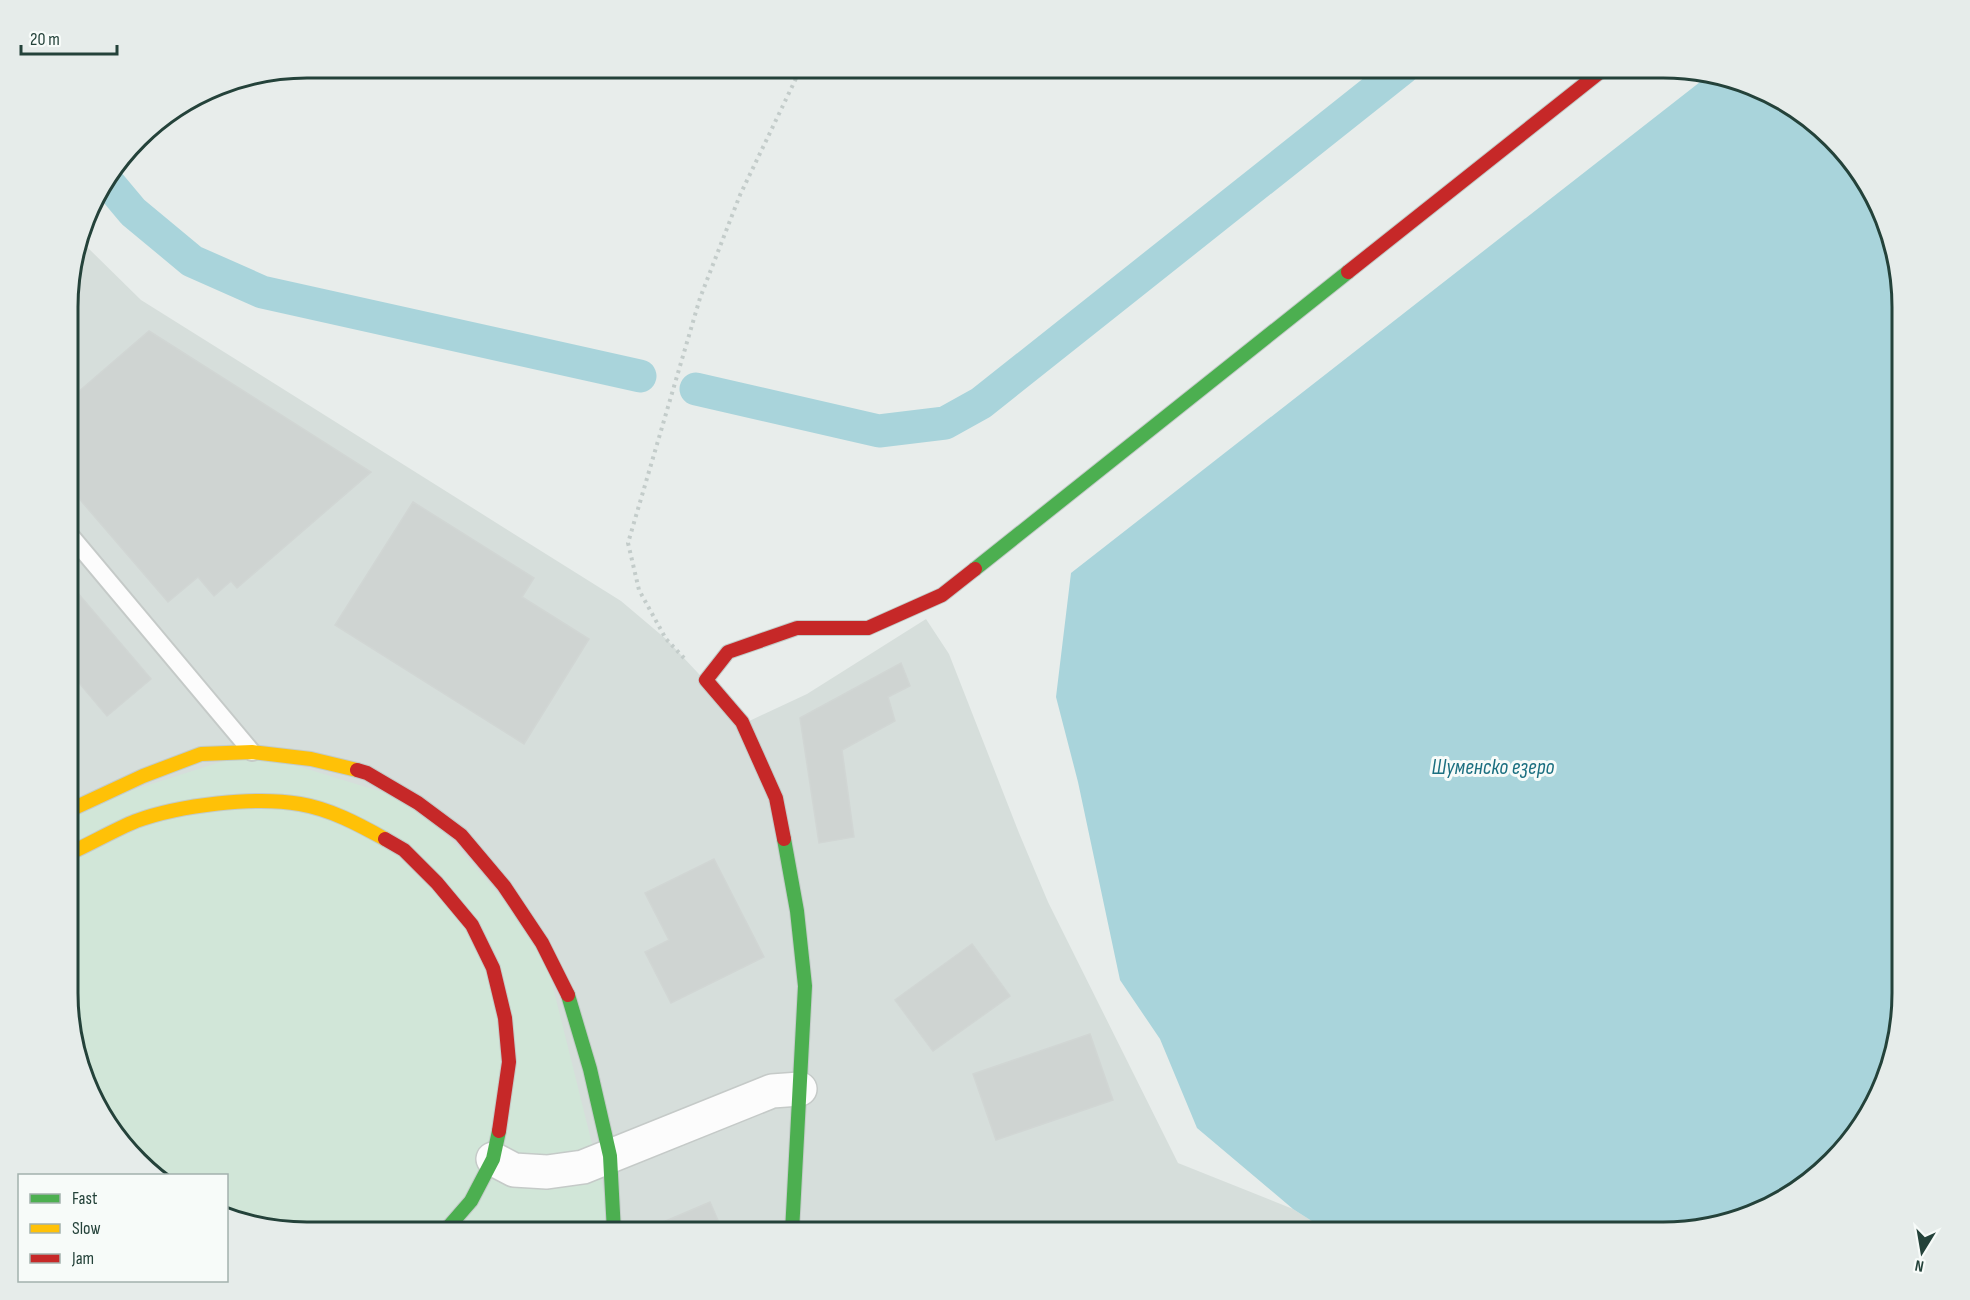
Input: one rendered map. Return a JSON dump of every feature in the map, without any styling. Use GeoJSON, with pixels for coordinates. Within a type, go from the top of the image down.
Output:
{"type":"FeatureCollection","features":[{"type":"Feature","properties":{"kind":"street"},"geometry":{"type":"LineString","coordinates":[[793,1222],[805,986],[797,911],[776,798],[742,722],[706,680],[728,652],[797,628],[867,628],[942,595],[1592,78]]}},
{"type":"Feature","properties":{"kind":"street"},"geometry":{"type":"LineString","coordinates":[[78,806],[143,776],[201,754],[252,752],[311,759],[367,773],[418,803],[461,835],[504,886],[542,944],[570,999],[590,1069],[609,1156],[613,1222]]}},
{"type":"Feature","properties":{"kind":"street"},"geometry":{"type":"LineString","coordinates":[[78,849],[137,821],[188,808],[242,801],[300,804],[352,820],[404,850],[437,883],[472,925],[493,968],[505,1018],[509,1062],[503,1112],[493,1159],[471,1201],[453,1222]]}},
{"type":"Feature","properties":{"kind":"street"},"geometry":{"type":"LineString","coordinates":[[493,1159],[514,1170],[547,1172],[583,1167],[772,1091],[800,1089]]}},
{"type":"Feature","properties":{"kind":"lane"},"geometry":{"type":"LineString","coordinates":[[78,546],[252,752]]}},
{"type":"Feature","properties":{"kind":"path"},"geometry":{"type":"LineString","coordinates":[[706,680],[666,639],[639,590],[628,543],[700,298],[740,195],[796,78]]}},
{"type":"Feature","properties":{"kind":"shaded area"},"geometry":{"type":"Polygon","coordinates":[[[86,246],[141,300],[621,601],[666,639],[745,723],[807,694],[926,619],[949,654],[1048,902],[1178,1163],[1293,1209],[1313,1222],[292,1222],[262,1218],[228,1208],[228,1174],[167,1174],[135,1144],[109,1108],[90,1067],[82,1038],[78,1008],[78,292],[86,246]]]}},
{"type":"Feature","properties":{"kind":"green space"},"geometry":{"type":"Polygon","coordinates":[[[252,752],[418,803],[542,943],[612,1222],[292,1222],[262,1218],[228,1208],[228,1174],[167,1174],[135,1144],[109,1108],[95,1081],[82,1038],[78,1008],[78,807],[252,752]]]}},
{"type":"Feature","properties":{"kind":"water","name":"Шуменско езеро"},"geometry":{"type":"Polygon","coordinates":[[[1701,81],[1751,95],[1802,125],[1835,156],[1861,192],[1880,233],[1888,262],[1892,292],[1892,1008],[1888,1038],[1875,1081],[1845,1132],[1814,1165],[1778,1191],[1751,1205],[1708,1218],[1678,1222],[1313,1222],[1293,1209],[1197,1128],[1160,1039],[1120,980],[1078,782],[1056,697],[1071,573],[1701,81]]]}},
{"type":"Feature","properties":{"kind":"building"},"geometry":{"type":"Polygon","coordinates":[[[149,331],[371,472],[237,588],[231,581],[214,596],[198,577],[168,602],[78,497],[78,392],[149,331]]]}},
{"type":"Feature","properties":{"kind":"building"},"geometry":{"type":"Polygon","coordinates":[[[413,502],[534,578],[522,597],[589,639],[524,744],[335,625],[413,502]]]}},
{"type":"Feature","properties":{"kind":"building"},"geometry":{"type":"Polygon","coordinates":[[[78,593],[151,679],[107,716],[78,682],[78,593]]]}},
{"type":"Feature","properties":{"kind":"building"},"geometry":{"type":"Polygon","coordinates":[[[901,663],[910,686],[888,697],[895,721],[842,750],[854,837],[819,843],[800,718],[901,663]]]}},
{"type":"Feature","properties":{"kind":"building"},"geometry":{"type":"Polygon","coordinates":[[[714,859],[764,957],[671,1003],[645,952],[669,940],[645,893],[714,859]]]}},
{"type":"Feature","properties":{"kind":"building"},"geometry":{"type":"Polygon","coordinates":[[[972,944],[1010,996],[933,1051],[895,1000],[972,944]]]}},
{"type":"Feature","properties":{"kind":"building"},"geometry":{"type":"Polygon","coordinates":[[[1090,1034],[1113,1100],[996,1140],[973,1074],[1090,1034]]]}},
{"type":"Feature","properties":{"kind":"building"},"geometry":{"type":"Polygon","coordinates":[[[710,1202],[719,1222],[663,1222],[710,1202]]]}},
{"type":"Feature","properties":{"kind":"waterway"},"geometry":{"type":"LineString","coordinates":[[696,389],[879,431],[945,423],[981,403],[1390,78]]}},
{"type":"Feature","properties":{"kind":"waterway"},"geometry":{"type":"LineString","coordinates":[[112,187],[133,212],[192,261],[262,292],[640,376]]}},
{"type":"Feature","properties":{"kind":"traffic: fast"},"geometry":{"type":"LineString","coordinates":[[975,569],[1348,272]]}},
{"type":"Feature","properties":{"kind":"traffic: fast"},"geometry":{"type":"LineString","coordinates":[[784,839],[797,911],[805,986],[793,1222]]}},
{"type":"Feature","properties":{"kind":"traffic: fast"},"geometry":{"type":"LineString","coordinates":[[568,995],[590,1069],[610,1156],[613,1222]]}},
{"type":"Feature","properties":{"kind":"traffic: fast"},"geometry":{"type":"LineString","coordinates":[[453,1222],[471,1201],[493,1159],[499,1131]]}},
{"type":"Feature","properties":{"kind":"traffic: slow"},"geometry":{"type":"LineString","coordinates":[[78,806],[143,776],[201,754],[252,752],[311,759],[357,770]]}},
{"type":"Feature","properties":{"kind":"traffic: slow"},"geometry":{"type":"LineString","coordinates":[[78,849],[136,821],[154,815],[195,806],[262,801],[300,804],[322,809],[385,839]]}},
{"type":"Feature","properties":{"kind":"traffic: jam"},"geometry":{"type":"LineString","coordinates":[[1348,272],[1592,78]]}},
{"type":"Feature","properties":{"kind":"traffic: jam"},"geometry":{"type":"LineString","coordinates":[[784,839],[776,798],[742,722],[706,680],[728,652],[797,628],[868,628],[942,595],[975,569]]}},
{"type":"Feature","properties":{"kind":"traffic: jam"},"geometry":{"type":"LineString","coordinates":[[357,770],[367,773],[418,803],[461,835],[504,886],[542,943],[568,995]]}},
{"type":"Feature","properties":{"kind":"traffic: jam"},"geometry":{"type":"LineString","coordinates":[[385,839],[404,850],[437,883],[472,925],[493,968],[505,1018],[509,1062],[499,1131]]}}]}
